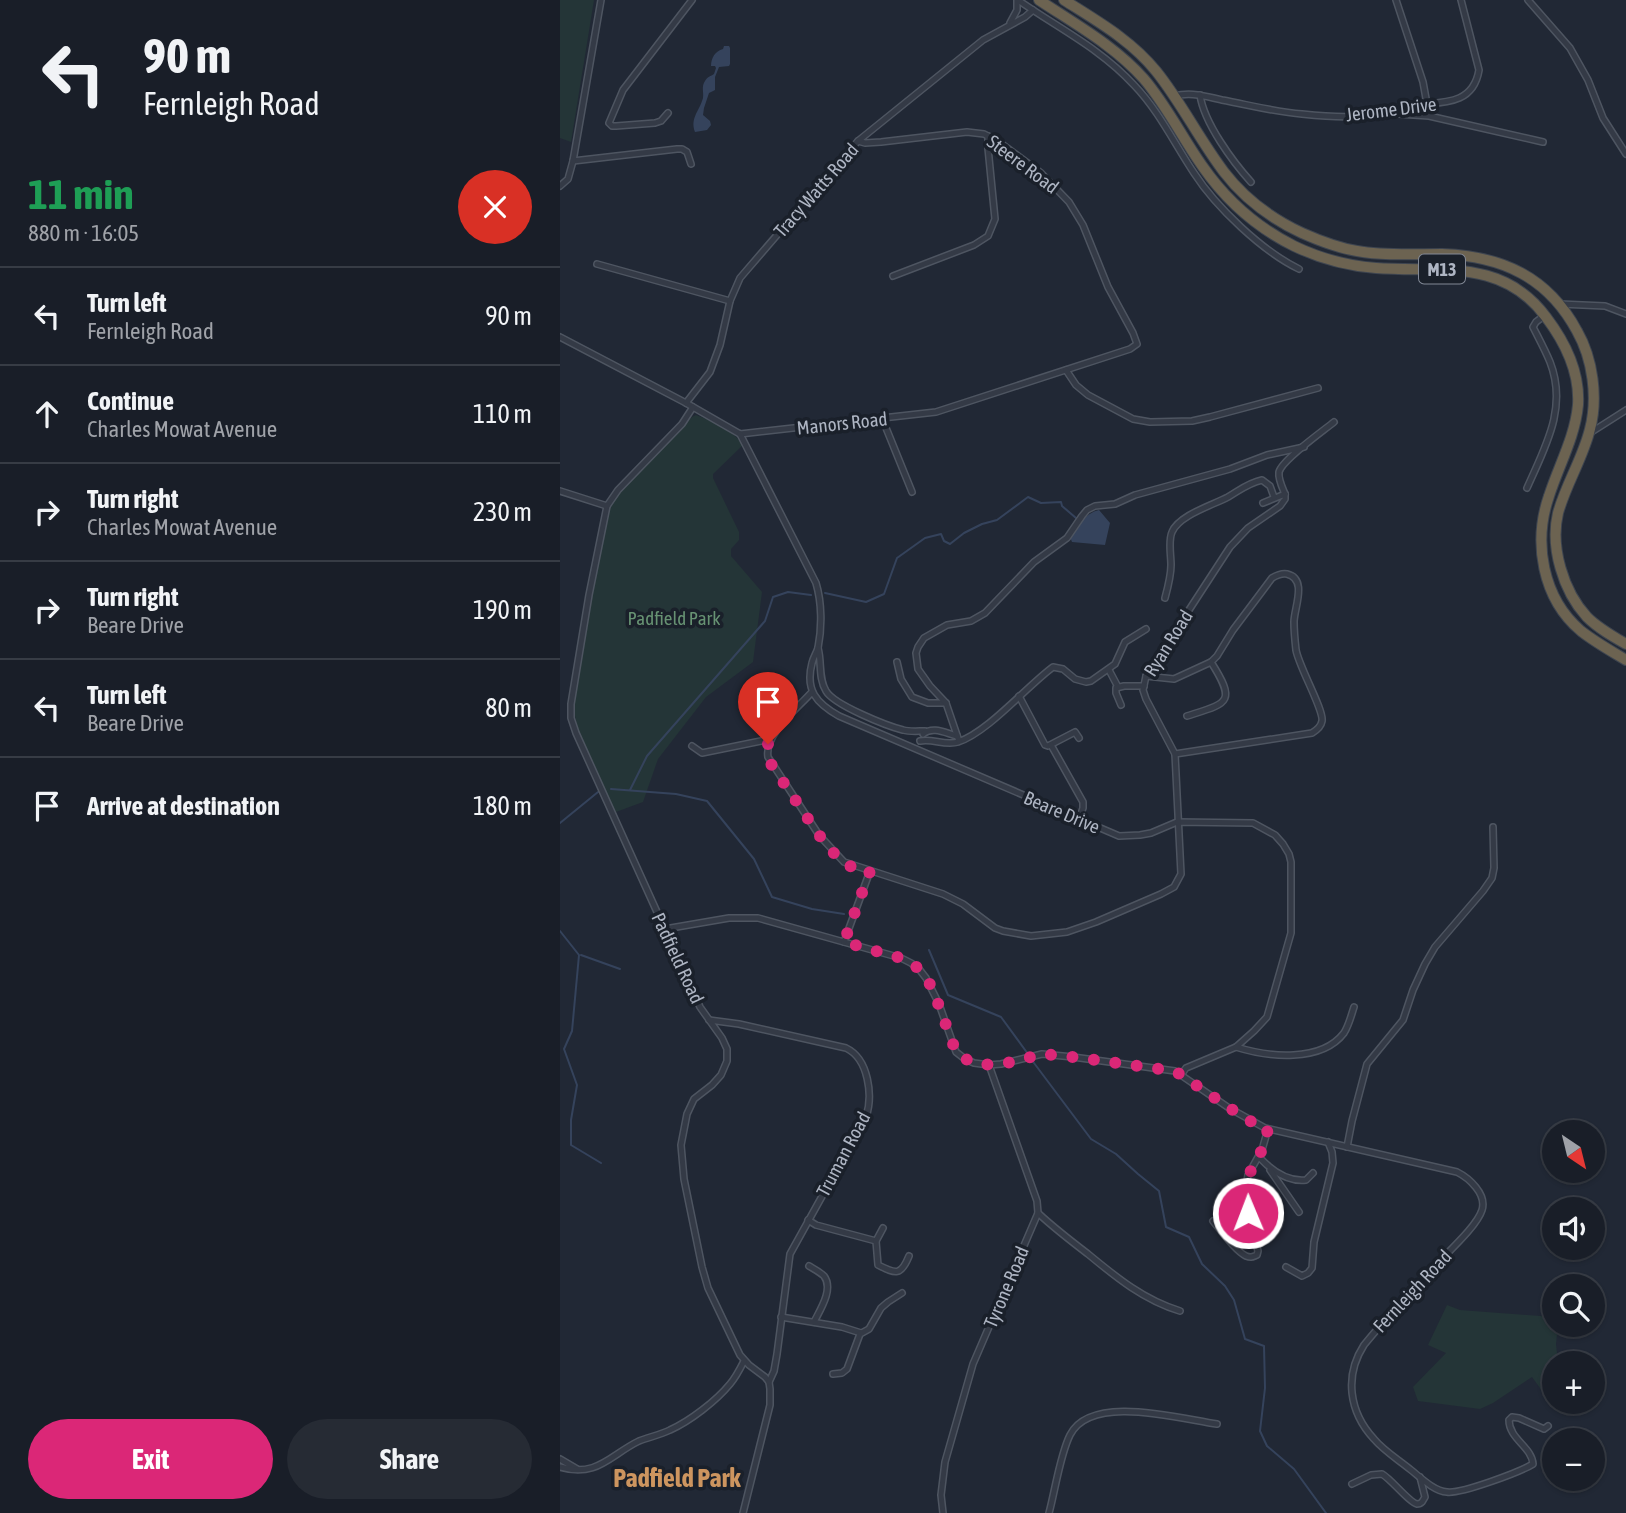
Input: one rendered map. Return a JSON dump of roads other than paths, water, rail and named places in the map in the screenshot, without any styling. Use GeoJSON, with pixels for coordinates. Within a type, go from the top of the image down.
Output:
{"type":"FeatureCollection","features":[{"type":"Feature","properties":{"kind":"highway","name":"M13"},"geometry":{"type":"LineString","coordinates":[[1039,0],[1110,48],[1137,71],[1157,95],[1215,184],[1247,215],[1282,239],[1306,251],[1334,260],[1375,268],[1462,270],[1488,276],[1525,296],[1545,315],[1570,359],[1575,374],[1578,402],[1574,429],[1549,496],[1541,527],[1544,569],[1555,598],[1574,624],[1626,660]]}},
{"type":"Feature","properties":{"kind":"highway","name":"M13"},"geometry":{"type":"LineString","coordinates":[[1064,0],[1122,38],[1154,69],[1231,180],[1260,208],[1287,226],[1321,241],[1357,251],[1469,256],[1502,264],[1528,276],[1560,304],[1578,332],[1589,365],[1593,391],[1589,433],[1557,516],[1558,558],[1565,581],[1579,607],[1597,626],[1626,644]]}},
{"type":"Feature","properties":{"kind":"street"},"geometry":{"type":"LineString","coordinates":[[560,186],[568,179],[573,161],[601,0]]}},
{"type":"Feature","properties":{"kind":"street"},"geometry":{"type":"LineString","coordinates":[[668,113],[656,123],[612,126],[609,122],[623,90],[692,0]]}},
{"type":"Feature","properties":{"kind":"street"},"geometry":{"type":"LineString","coordinates":[[1008,25],[1016,13],[1018,0],[1086,43],[1125,75],[1156,111],[1194,173],[1217,204],[1272,252],[1299,269]]}},
{"type":"Feature","properties":{"kind":"street"},"geometry":{"type":"LineString","coordinates":[[1396,0],[1423,82],[1427,104]]}},
{"type":"Feature","properties":{"kind":"street","name":"Jerome Drive"},"geometry":{"type":"LineString","coordinates":[[1174,96],[1200,95],[1305,115],[1352,116],[1395,107],[1458,100],[1470,90],[1478,75],[1478,64],[1461,0]]}},
{"type":"Feature","properties":{"kind":"street"},"geometry":{"type":"LineString","coordinates":[[1528,0],[1570,48],[1588,80],[1603,118],[1626,155]]}},
{"type":"Feature","properties":{"kind":"street","name":"Tracy Watts Road"},"geometry":{"type":"LineString","coordinates":[[686,403],[710,372],[735,287],[747,269],[858,141],[983,40],[1033,10]]}},
{"type":"Feature","properties":{"kind":"street"},"geometry":{"type":"LineString","coordinates":[[1025,17],[1044,17]]}},
{"type":"Feature","properties":{"kind":"street"},"geometry":{"type":"LineString","coordinates":[[1200,95],[1207,117],[1251,183]]}},
{"type":"Feature","properties":{"kind":"street"},"geometry":{"type":"LineString","coordinates":[[1376,113],[1429,116],[1543,142]]}},
{"type":"Feature","properties":{"kind":"street","name":"Steere Road"},"geometry":{"type":"LineString","coordinates":[[858,141],[881,142],[967,132],[988,136],[1041,173],[1069,202],[1083,225],[1108,287],[1137,344]]}},
{"type":"Feature","properties":{"kind":"street"},"geometry":{"type":"LineString","coordinates":[[892,275],[952,253],[988,236],[995,219],[988,136]]}},
{"type":"Feature","properties":{"kind":"street"},"geometry":{"type":"LineString","coordinates":[[573,161],[682,149],[687,152],[691,164]]}},
{"type":"Feature","properties":{"kind":"street"},"geometry":{"type":"LineString","coordinates":[[597,264],[730,301]]}},
{"type":"Feature","properties":{"kind":"street"},"geometry":{"type":"LineString","coordinates":[[1560,304],[1605,306],[1626,314]]}},
{"type":"Feature","properties":{"kind":"street"},"geometry":{"type":"LineString","coordinates":[[1527,488],[1549,438],[1556,414],[1557,398],[1553,372],[1533,327],[1545,315]]}},
{"type":"Feature","properties":{"kind":"street"},"geometry":{"type":"LineString","coordinates":[[560,337],[740,434],[816,583],[820,604],[818,648],[811,670],[812,692],[774,733],[767,751],[771,764],[819,835],[844,862],[943,894],[1003,931],[1031,936],[1082,928],[1174,887],[1181,871],[1177,822],[1253,823],[1275,835],[1289,854],[1291,862],[1291,933],[1270,1010],[1264,1022],[1236,1047],[1186,1068],[1181,1075],[1175,1071],[1042,1054],[989,1065],[974,1063],[956,1052],[932,987],[919,969],[901,958],[768,920],[745,917],[664,929]]}},
{"type":"Feature","properties":{"kind":"street","name":"Manors Road"},"geometry":{"type":"LineString","coordinates":[[740,434],[942,410],[1130,349],[1137,344]]}},
{"type":"Feature","properties":{"kind":"street"},"geometry":{"type":"LineString","coordinates":[[1066,370],[1076,385],[1088,395],[1133,419],[1150,422],[1192,421],[1318,388]]}},
{"type":"Feature","properties":{"kind":"street","name":"Padfield Road"},"geometry":{"type":"LineString","coordinates":[[693,407],[682,424],[618,490],[607,506],[571,704],[571,718],[700,1007],[727,1049],[727,1061],[721,1075],[696,1097],[690,1106],[682,1133],[682,1161],[705,1278],[735,1347],[744,1361],[769,1382]]}},
{"type":"Feature","properties":{"kind":"street"},"geometry":{"type":"LineString","coordinates":[[1589,433],[1626,410]]}},
{"type":"Feature","properties":{"kind":"street"},"geometry":{"type":"LineString","coordinates":[[882,418],[912,492]]}},
{"type":"Feature","properties":{"kind":"street"},"geometry":{"type":"LineString","coordinates":[[1263,502],[1285,494],[1279,475],[1281,468],[1334,422]]}},
{"type":"Feature","properties":{"kind":"street"},"geometry":{"type":"LineString","coordinates":[[960,739],[946,703],[930,687],[918,669],[916,653],[920,643],[947,625],[971,621],[985,613],[1034,562],[1067,538],[1087,510],[1230,469],[1267,455],[1304,447]]}},
{"type":"Feature","properties":{"kind":"street"},"geometry":{"type":"LineString","coordinates":[[1165,598],[1171,569],[1171,536],[1181,521],[1254,482],[1262,480],[1268,484],[1274,497]]}},
{"type":"Feature","properties":{"kind":"street"},"geometry":{"type":"LineString","coordinates":[[560,491],[607,506]]}},
{"type":"Feature","properties":{"kind":"street","name":"Ryan Road"},"geometry":{"type":"LineString","coordinates":[[1177,822],[1175,754],[1149,708],[1144,686],[1146,676],[1230,547],[1248,528],[1280,506],[1285,494]]}},
{"type":"Feature","properties":{"kind":"street"},"geometry":{"type":"LineString","coordinates":[[1146,676],[1171,680],[1211,662],[1272,578],[1281,574],[1297,580],[1299,592],[1294,621],[1296,651],[1304,676],[1322,713],[1321,726],[1312,733],[1175,754]]}},
{"type":"Feature","properties":{"kind":"street"},"geometry":{"type":"LineString","coordinates":[[920,741],[943,743],[960,739],[985,726],[1053,667],[1063,668],[1072,677],[1091,681],[1117,662],[1125,642],[1146,629]]}},
{"type":"Feature","properties":{"kind":"street"},"geometry":{"type":"LineString","coordinates":[[818,648],[823,684],[829,696],[847,707],[902,730],[935,730],[960,739]]}},
{"type":"Feature","properties":{"kind":"street"},"geometry":{"type":"LineString","coordinates":[[897,662],[901,679],[912,697],[928,703],[946,703]]}},
{"type":"Feature","properties":{"kind":"street"},"geometry":{"type":"LineString","coordinates":[[1188,716],[1219,705],[1226,699],[1224,685],[1211,662]]}},
{"type":"Feature","properties":{"kind":"street"},"geometry":{"type":"LineString","coordinates":[[1109,670],[1118,687],[1116,692],[1121,705]]}},
{"type":"Feature","properties":{"kind":"street"},"geometry":{"type":"LineString","coordinates":[[1118,687],[1144,686]]}},
{"type":"Feature","properties":{"kind":"street","name":"Beare Drive"},"geometry":{"type":"LineString","coordinates":[[812,692],[824,706],[838,716],[1119,836],[1151,833],[1177,822]]}},
{"type":"Feature","properties":{"kind":"street"},"geometry":{"type":"LineString","coordinates":[[1018,696],[1044,744],[1051,745],[1075,732],[1079,738]]}},
{"type":"Feature","properties":{"kind":"street"},"geometry":{"type":"LineString","coordinates":[[917,750],[925,732]]}},
{"type":"Feature","properties":{"kind":"street"},"geometry":{"type":"LineString","coordinates":[[692,746],[702,753],[771,739]]}},
{"type":"Feature","properties":{"kind":"street"},"geometry":{"type":"LineString","coordinates":[[1051,745],[1082,799],[1083,808],[1079,819]]}},
{"type":"Feature","properties":{"kind":"street"},"geometry":{"type":"LineString","coordinates":[[1347,1147],[1367,1064],[1403,1020],[1413,990],[1435,947],[1492,878],[1493,827]]}},
{"type":"Feature","properties":{"kind":"street"},"geometry":{"type":"LineString","coordinates":[[844,942],[870,871]]}},
{"type":"Feature","properties":{"kind":"street"},"geometry":{"type":"LineString","coordinates":[[1236,1047],[1263,1054],[1298,1055],[1330,1046],[1344,1033],[1354,1007]]}},
{"type":"Feature","properties":{"kind":"street","name":"Truman Road"},"geometry":{"type":"LineString","coordinates":[[709,1020],[846,1048],[856,1054],[862,1063],[869,1101],[866,1117],[790,1254],[774,1371],[769,1382]]}},
{"type":"Feature","properties":{"kind":"street"},"geometry":{"type":"LineString","coordinates":[[989,1065],[1037,1201],[1038,1213],[1056,1231],[1134,1289],[1158,1303],[1180,1311]]}},
{"type":"Feature","properties":{"kind":"street","name":"Fernleigh Road"},"geometry":{"type":"LineString","coordinates":[[1181,1075],[1246,1119],[1268,1129],[1457,1172],[1465,1176],[1480,1195],[1483,1202],[1481,1212],[1463,1237],[1356,1357],[1352,1372],[1352,1395],[1374,1440],[1440,1491],[1451,1492],[1462,1491],[1534,1462],[1512,1433],[1509,1420],[1513,1417],[1544,1429],[1548,1426]]}},
{"type":"Feature","properties":{"kind":"street"},"geometry":{"type":"LineString","coordinates":[[1213,1221],[1239,1251],[1246,1256],[1257,1255],[1248,1213],[1246,1186],[1268,1129]]}},
{"type":"Feature","properties":{"kind":"street"},"geometry":{"type":"LineString","coordinates":[[1286,1267],[1302,1276],[1311,1268],[1312,1251],[1334,1163],[1328,1142]]}},
{"type":"Feature","properties":{"kind":"street"},"geometry":{"type":"LineString","coordinates":[[1259,1157],[1269,1167],[1299,1212]]}},
{"type":"Feature","properties":{"kind":"street"},"geometry":{"type":"LineString","coordinates":[[1269,1167],[1289,1179],[1298,1181],[1306,1180],[1313,1173]]}},
{"type":"Feature","properties":{"kind":"street","name":"Tyrone Road"},"geometry":{"type":"LineString","coordinates":[[943,1513],[941,1495],[944,1462],[973,1364],[1038,1213]]}},
{"type":"Feature","properties":{"kind":"street"},"geometry":{"type":"LineString","coordinates":[[808,1220],[816,1225],[876,1241]]}},
{"type":"Feature","properties":{"kind":"street"},"geometry":{"type":"LineString","coordinates":[[883,1228],[876,1241],[877,1262],[880,1267],[904,1270],[909,1256]]}},
{"type":"Feature","properties":{"kind":"street"},"geometry":{"type":"LineString","coordinates":[[809,1266],[821,1273],[827,1281],[822,1306],[814,1322]]}},
{"type":"Feature","properties":{"kind":"street"},"geometry":{"type":"LineString","coordinates":[[833,1374],[842,1373],[849,1367],[861,1333],[869,1329],[881,1308],[902,1293]]}},
{"type":"Feature","properties":{"kind":"street"},"geometry":{"type":"LineString","coordinates":[[781,1317],[842,1327],[861,1333]]}},
{"type":"Feature","properties":{"kind":"street"},"geometry":{"type":"LineString","coordinates":[[560,1467],[569,1470],[594,1469],[640,1441],[673,1429],[718,1396],[734,1379],[744,1361]]}},
{"type":"Feature","properties":{"kind":"street"},"geometry":{"type":"LineString","coordinates":[[743,1513],[770,1405],[769,1382]]}},
{"type":"Feature","properties":{"kind":"street"},"geometry":{"type":"LineString","coordinates":[[1049,1513],[1070,1435],[1086,1420],[1104,1413],[1128,1410],[1217,1424]]}},
{"type":"Feature","properties":{"kind":"street"},"geometry":{"type":"LineString","coordinates":[[560,1459],[577,1469]]}},
{"type":"Feature","properties":{"kind":"street"},"geometry":{"type":"LineString","coordinates":[[1352,1484],[1371,1475],[1382,1474],[1395,1483],[1411,1502],[1418,1504],[1425,1497],[1420,1477]]}},
{"type":"Feature","properties":{"kind":"water"},"geometry":{"type":"Polygon","coordinates":[[[724,46],[730,48],[730,64],[719,67],[715,77],[715,90],[709,93],[704,108],[703,115],[711,125],[707,130],[695,132],[694,119],[703,98],[704,83],[714,74],[716,68],[711,66],[712,60],[724,46]]]}},
{"type":"Feature","properties":{"kind":"water"},"geometry":{"type":"Polygon","coordinates":[[[1099,510],[1110,523],[1105,545],[1072,542],[1070,537],[1082,520],[1099,510]]]}},
{"type":"Feature","properties":{"kind":"waterway"},"geometry":{"type":"LineString","coordinates":[[825,593],[866,602],[884,594],[897,558],[925,538],[941,534],[944,541],[950,544],[964,533],[997,520],[1028,497],[1041,503],[1061,502],[1076,518]]}},
{"type":"Feature","properties":{"kind":"waterway"},"geometry":{"type":"LineString","coordinates":[[630,790],[647,756],[765,621],[773,597],[788,592],[811,595]]}},
{"type":"Feature","properties":{"kind":"waterway"},"geometry":{"type":"LineString","coordinates":[[611,789],[676,794],[707,801],[754,859],[772,897],[812,909],[844,914]]}},
{"type":"Feature","properties":{"kind":"waterway"},"geometry":{"type":"LineString","coordinates":[[560,823],[598,792]]}},
{"type":"Feature","properties":{"kind":"waterway"},"geometry":{"type":"LineString","coordinates":[[560,931],[579,955],[572,1031],[564,1049],[577,1085],[571,1120],[571,1145],[601,1163]]}},
{"type":"Feature","properties":{"kind":"waterway"},"geometry":{"type":"LineString","coordinates":[[929,950],[948,995],[1001,1017],[1028,1054]]}},
{"type":"Feature","properties":{"kind":"waterway"},"geometry":{"type":"LineString","coordinates":[[581,955],[620,969]]}},
{"type":"Feature","properties":{"kind":"waterway"},"geometry":{"type":"LineString","coordinates":[[1031,1059],[1091,1139],[1116,1154],[1159,1191],[1166,1227],[1189,1237],[1202,1264],[1225,1286],[1234,1300],[1245,1339],[1264,1346],[1265,1388],[1260,1431],[1267,1446],[1294,1469],[1326,1513]]}},
{"type":"Feature","properties":{"kind":"district","name":"Padfield Park"},"geometry":{"type":"Point","coordinates":[677,1478]}}]}
